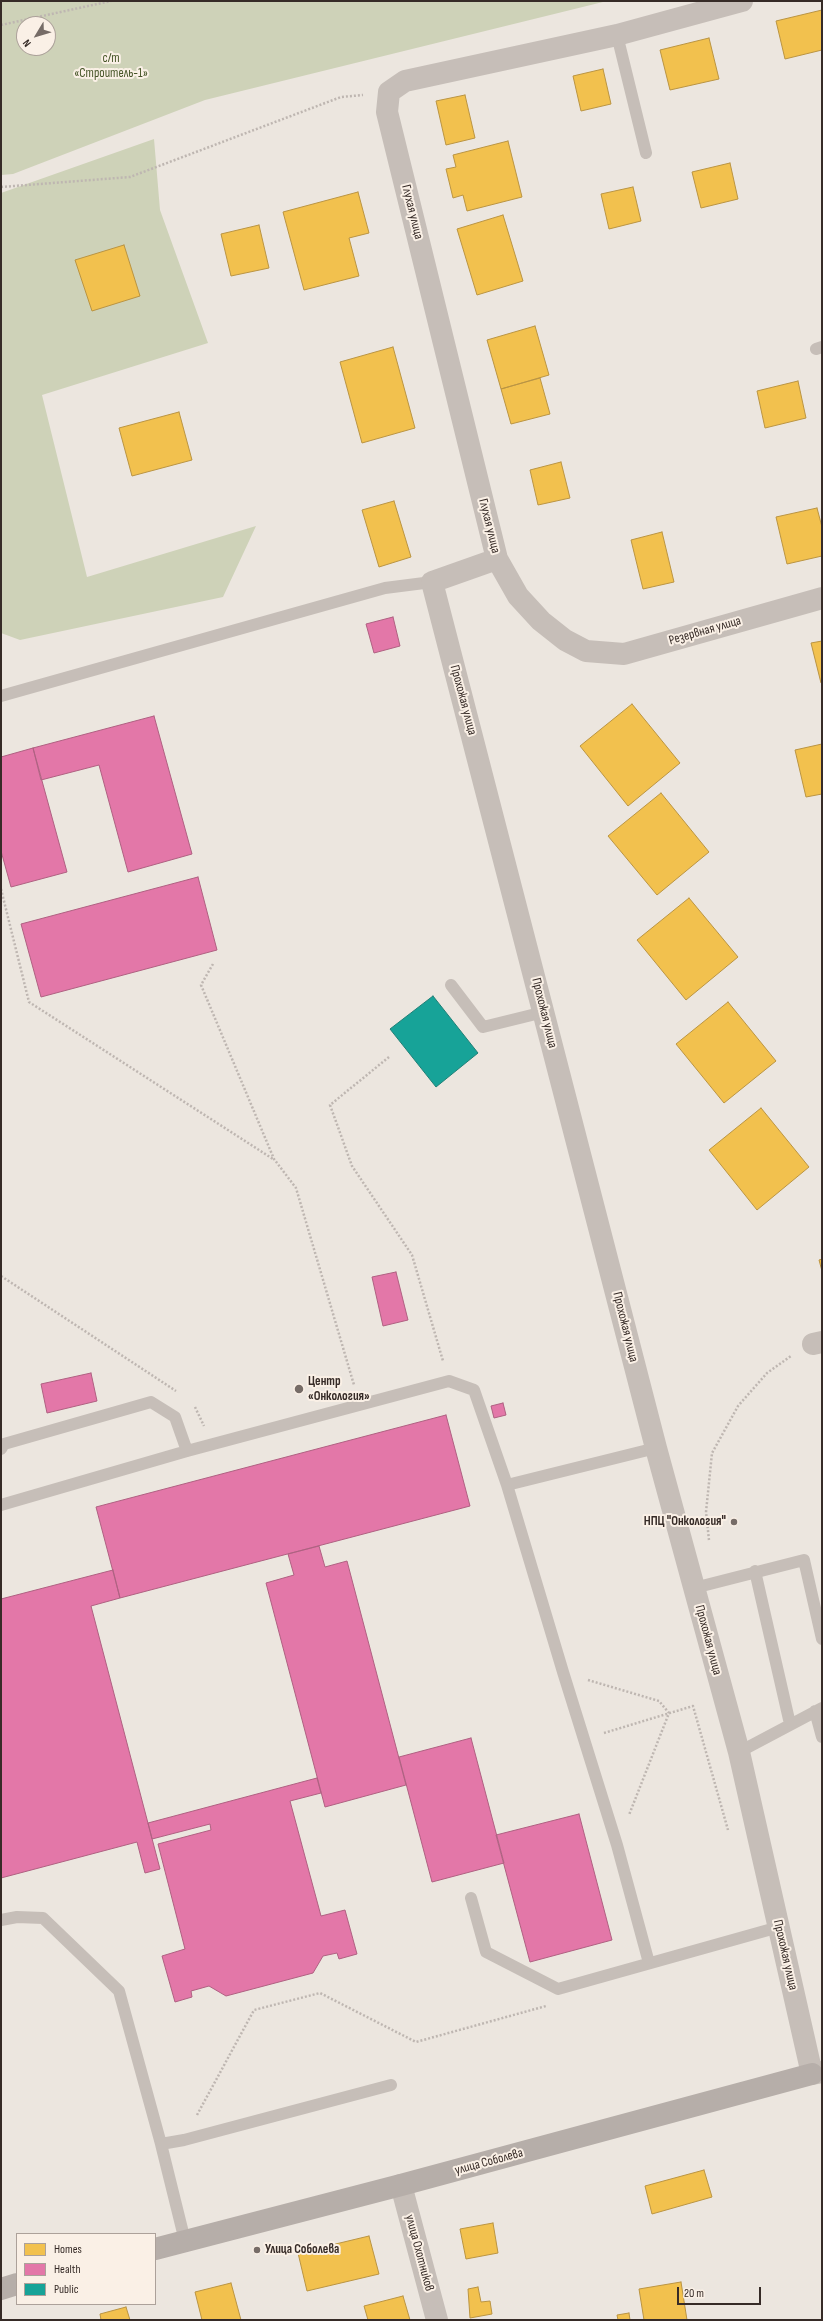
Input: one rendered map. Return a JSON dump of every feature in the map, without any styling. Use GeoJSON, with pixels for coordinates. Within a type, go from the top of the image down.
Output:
{"type":"FeatureCollection","features":[{"type":"Feature","properties":{"kind":"street"},"geometry":{"type":"LineString","coordinates":[[389,92],[405,81],[616,35],[742,1]]}},
{"type":"Feature","properties":{"kind":"street","name":"Глухая улица"},"geometry":{"type":"LineString","coordinates":[[389,92],[387,112],[497,558],[518,596],[541,621],[565,640],[586,651]]}},
{"type":"Feature","properties":{"kind":"street"},"geometry":{"type":"LineString","coordinates":[[432,582],[497,558]]}},
{"type":"Feature","properties":{"kind":"street","name":"Прохожая улица"},"geometry":{"type":"LineString","coordinates":[[432,582],[656,1448],[739,1752],[779,1927],[817,2073]]}},
{"type":"Feature","properties":{"kind":"street","name":"Резервная улица"},"geometry":{"type":"LineString","coordinates":[[586,651],[624,654],[822,598]]}},
{"type":"Feature","properties":{"kind":"street","name":"улица Соболева"},"geometry":{"type":"LineString","coordinates":[[156,2249],[401,2186],[817,2073]]}},
{"type":"Feature","properties":{"kind":"street","name":"улица Охотников"},"geometry":{"type":"LineString","coordinates":[[401,2186],[437,2320]]}},
{"type":"Feature","properties":{"kind":"street"},"geometry":{"type":"LineString","coordinates":[[1,2289],[16,2284]]}},
{"type":"Feature","properties":{"kind":"lane"},"geometry":{"type":"LineString","coordinates":[[616,35],[646,153]]}},
{"type":"Feature","properties":{"kind":"lane"},"geometry":{"type":"LineString","coordinates":[[1,696],[386,588],[432,582]]}},
{"type":"Feature","properties":{"kind":"lane"},"geometry":{"type":"LineString","coordinates":[[451,985],[483,1027],[544,1012]]}},
{"type":"Feature","properties":{"kind":"lane"},"geometry":{"type":"LineString","coordinates":[[1,1505],[187,1451],[449,1381],[474,1390],[507,1485],[562,1672],[618,1845],[649,1963]]}},
{"type":"Feature","properties":{"kind":"lane"},"geometry":{"type":"LineString","coordinates":[[1,1449],[4,1444],[151,1402],[175,1417],[187,1451]]}},
{"type":"Feature","properties":{"kind":"lane"},"geometry":{"type":"LineString","coordinates":[[507,1485],[656,1448]]}},
{"type":"Feature","properties":{"kind":"lane"},"geometry":{"type":"LineString","coordinates":[[694,1588],[755,1571],[804,1560],[822,1639]]}},
{"type":"Feature","properties":{"kind":"lane"},"geometry":{"type":"LineString","coordinates":[[755,1571],[790,1724]]}},
{"type":"Feature","properties":{"kind":"lane"},"geometry":{"type":"LineString","coordinates":[[739,1752],[819,1709],[822,1738]]}},
{"type":"Feature","properties":{"kind":"lane"},"geometry":{"type":"LineString","coordinates":[[471,1898],[486,1952],[558,1989],[779,1927]]}},
{"type":"Feature","properties":{"kind":"lane"},"geometry":{"type":"LineString","coordinates":[[1,1920],[17,1917],[43,1918],[119,1990],[161,2144],[185,2241]]}},
{"type":"Feature","properties":{"kind":"lane"},"geometry":{"type":"LineString","coordinates":[[161,2144],[184,2140],[391,2085]]}},
{"type":"Feature","properties":{"kind":"path"},"geometry":{"type":"LineString","coordinates":[[1,25],[111,1]]}},
{"type":"Feature","properties":{"kind":"path"},"geometry":{"type":"LineString","coordinates":[[1,187],[130,178],[341,97],[389,92]]}},
{"type":"Feature","properties":{"kind":"path"},"geometry":{"type":"LineString","coordinates":[[1,889],[28,1002],[274,1159]]}},
{"type":"Feature","properties":{"kind":"path"},"geometry":{"type":"LineString","coordinates":[[213,964],[201,986],[274,1159],[296,1188],[360,1405]]}},
{"type":"Feature","properties":{"kind":"path"},"geometry":{"type":"LineString","coordinates":[[389,1057],[330,1105],[352,1166],[412,1255],[449,1381]]}},
{"type":"Feature","properties":{"kind":"path"},"geometry":{"type":"LineString","coordinates":[[1,1276],[182,1395]]}},
{"type":"Feature","properties":{"kind":"path"},"geometry":{"type":"LineString","coordinates":[[710,1543],[706,1512],[712,1453],[738,1406],[767,1373],[791,1356],[818,1343]]}},
{"type":"Feature","properties":{"kind":"path"},"geometry":{"type":"LineString","coordinates":[[192,1405],[198,1410],[212,1445]]}},
{"type":"Feature","properties":{"kind":"path"},"geometry":{"type":"LineString","coordinates":[[562,1672],[659,1701],[669,1712]]}},
{"type":"Feature","properties":{"kind":"path"},"geometry":{"type":"LineString","coordinates":[[584,1739],[669,1712],[693,1706]]}},
{"type":"Feature","properties":{"kind":"path"},"geometry":{"type":"LineString","coordinates":[[618,1845],[669,1712]]}},
{"type":"Feature","properties":{"kind":"path"},"geometry":{"type":"LineString","coordinates":[[184,2140],[254,2010],[320,1993],[416,2042],[548,2006]]}},
{"type":"Feature","properties":{"kind":"green space","name":"с/т «Строитель-1»"},"geometry":{"type":"Polygon","coordinates":[[[1,1],[607,1],[205,100],[13,174],[1,175],[1,1]]]}},
{"type":"Feature","properties":{"kind":"green space"},"geometry":{"type":"Polygon","coordinates":[[[154,139],[160,210],[208,343],[42,395],[87,577],[256,526],[223,597],[20,640],[1,633],[1,193],[154,139]]]}},
{"type":"Feature","properties":{"kind":"building: Homes"},"geometry":{"type":"Polygon","coordinates":[[[822,10],[822,50],[785,59],[776,21],[822,10]]]}},
{"type":"Feature","properties":{"kind":"building: Homes"},"geometry":{"type":"Polygon","coordinates":[[[709,38],[719,79],[670,90],[660,50],[709,38]]]}},
{"type":"Feature","properties":{"kind":"building: Homes"},"geometry":{"type":"Polygon","coordinates":[[[603,69],[611,104],[581,111],[573,76],[603,69]]]}},
{"type":"Feature","properties":{"kind":"building: Homes"},"geometry":{"type":"Polygon","coordinates":[[[465,95],[475,138],[446,145],[436,101],[465,95]]]}},
{"type":"Feature","properties":{"kind":"building: Homes"},"geometry":{"type":"Polygon","coordinates":[[[508,141],[522,197],[467,211],[463,195],[453,198],[446,169],[456,167],[453,155],[508,141]]]}},
{"type":"Feature","properties":{"kind":"building: Homes"},"geometry":{"type":"Polygon","coordinates":[[[730,163],[738,199],[701,208],[692,172],[730,163]]]}},
{"type":"Feature","properties":{"kind":"building: Homes"},"geometry":{"type":"Polygon","coordinates":[[[633,187],[641,221],[609,229],[601,194],[633,187]]]}},
{"type":"Feature","properties":{"kind":"building: Homes"},"geometry":{"type":"Polygon","coordinates":[[[358,192],[369,233],[349,238],[359,276],[304,290],[283,212],[358,192]]]}},
{"type":"Feature","properties":{"kind":"building: Homes"},"geometry":{"type":"Polygon","coordinates":[[[503,215],[523,281],[477,295],[457,229],[503,215]]]}},
{"type":"Feature","properties":{"kind":"building: Homes"},"geometry":{"type":"Polygon","coordinates":[[[259,225],[269,268],[231,276],[221,234],[259,225]]]}},
{"type":"Feature","properties":{"kind":"building: Homes"},"geometry":{"type":"Polygon","coordinates":[[[124,245],[140,296],[92,311],[75,260],[124,245]]]}},
{"type":"Feature","properties":{"kind":"building: Homes"},"geometry":{"type":"Polygon","coordinates":[[[535,326],[549,375],[501,389],[487,340],[535,326]]]}},
{"type":"Feature","properties":{"kind":"building: Homes"},"geometry":{"type":"Polygon","coordinates":[[[393,347],[415,428],[362,443],[340,362],[393,347]]]}},
{"type":"Feature","properties":{"kind":"building: Homes"},"geometry":{"type":"Polygon","coordinates":[[[540,378],[550,414],[511,424],[501,389],[540,378]]]}},
{"type":"Feature","properties":{"kind":"building: Homes"},"geometry":{"type":"Polygon","coordinates":[[[798,381],[806,418],[765,428],[757,391],[798,381]]]}},
{"type":"Feature","properties":{"kind":"building: Homes"},"geometry":{"type":"Polygon","coordinates":[[[179,412],[192,460],[132,476],[119,428],[179,412]]]}},
{"type":"Feature","properties":{"kind":"building: Homes"},"geometry":{"type":"Polygon","coordinates":[[[561,462],[570,498],[538,505],[530,470],[561,462]]]}},
{"type":"Feature","properties":{"kind":"building: Homes"},"geometry":{"type":"Polygon","coordinates":[[[394,501],[411,557],[379,567],[362,510],[394,501]]]}},
{"type":"Feature","properties":{"kind":"building: Homes"},"geometry":{"type":"Polygon","coordinates":[[[817,508],[822,527],[822,556],[787,564],[776,517],[817,508]]]}},
{"type":"Feature","properties":{"kind":"building: Homes"},"geometry":{"type":"Polygon","coordinates":[[[662,532],[674,582],[643,589],[631,540],[662,532]]]}},
{"type":"Feature","properties":{"kind":"building: Homes"},"geometry":{"type":"Polygon","coordinates":[[[822,641],[822,683],[821,683],[811,643],[822,641]]]}},
{"type":"Feature","properties":{"kind":"building: Homes"},"geometry":{"type":"Polygon","coordinates":[[[632,704],[680,763],[628,806],[580,746],[632,704]]]}},
{"type":"Feature","properties":{"kind":"building: Homes"},"geometry":{"type":"Polygon","coordinates":[[[822,744],[822,794],[806,797],[795,750],[822,744]]]}},
{"type":"Feature","properties":{"kind":"building: Homes"},"geometry":{"type":"Polygon","coordinates":[[[661,793],[709,852],[657,895],[608,836],[661,793]]]}},
{"type":"Feature","properties":{"kind":"building: Homes"},"geometry":{"type":"Polygon","coordinates":[[[689,898],[738,957],[686,1000],[637,940],[689,898]]]}},
{"type":"Feature","properties":{"kind":"building: Homes"},"geometry":{"type":"Polygon","coordinates":[[[728,1002],[776,1061],[724,1103],[676,1044],[728,1002]]]}},
{"type":"Feature","properties":{"kind":"building: Homes"},"geometry":{"type":"Polygon","coordinates":[[[761,1108],[809,1167],[757,1210],[709,1150],[761,1108]]]}},
{"type":"Feature","properties":{"kind":"building: Homes"},"geometry":{"type":"Polygon","coordinates":[[[822,1259],[822,1271],[819,1260],[822,1259]]]}},
{"type":"Feature","properties":{"kind":"building: Homes"},"geometry":{"type":"Polygon","coordinates":[[[704,2170],[712,2197],[652,2214],[645,2186],[704,2170]]]}},
{"type":"Feature","properties":{"kind":"building: Homes"},"geometry":{"type":"Polygon","coordinates":[[[493,2223],[498,2253],[466,2259],[460,2229],[493,2223]]]}},
{"type":"Feature","properties":{"kind":"building: Homes"},"geometry":{"type":"Polygon","coordinates":[[[369,2236],[379,2274],[307,2291],[298,2253],[369,2236]]]}},
{"type":"Feature","properties":{"kind":"building: Homes"},"geometry":{"type":"Polygon","coordinates":[[[681,2282],[687,2320],[644,2320],[639,2289],[681,2282]]]}},
{"type":"Feature","properties":{"kind":"building: Homes"},"geometry":{"type":"Polygon","coordinates":[[[231,2283],[241,2320],[202,2320],[195,2292],[231,2283]]]}},
{"type":"Feature","properties":{"kind":"building: Homes"},"geometry":{"type":"Polygon","coordinates":[[[478,2287],[481,2302],[490,2301],[492,2314],[470,2318],[468,2289],[478,2287]]]}},
{"type":"Feature","properties":{"kind":"building: Homes"},"geometry":{"type":"Polygon","coordinates":[[[403,2296],[410,2320],[368,2320],[364,2306],[403,2296]]]}},
{"type":"Feature","properties":{"kind":"building: Homes"},"geometry":{"type":"Polygon","coordinates":[[[126,2307],[130,2320],[101,2320],[100,2314],[126,2307]]]}},
{"type":"Feature","properties":{"kind":"building: Homes"},"geometry":{"type":"Polygon","coordinates":[[[629,2313],[630,2320],[618,2320],[617,2315],[629,2313]]]}},
{"type":"Feature","properties":{"kind":"building: Health"},"geometry":{"type":"Polygon","coordinates":[[[393,617],[400,646],[374,653],[366,624],[393,617]]]}},
{"type":"Feature","properties":{"kind":"building: Health"},"geometry":{"type":"Polygon","coordinates":[[[154,716],[192,854],[128,872],[99,765],[41,780],[33,748],[154,716]]]}},
{"type":"Feature","properties":{"kind":"building: Health"},"geometry":{"type":"Polygon","coordinates":[[[33,748],[67,872],[11,887],[1,851],[1,757],[33,748]]]}},
{"type":"Feature","properties":{"kind":"building: Health"},"geometry":{"type":"Polygon","coordinates":[[[198,877],[217,950],[41,997],[21,924],[198,877]]]}},
{"type":"Feature","properties":{"kind":"building: Health"},"geometry":{"type":"Polygon","coordinates":[[[396,1272],[408,1320],[383,1326],[372,1277],[396,1272]]]}},
{"type":"Feature","properties":{"kind":"building: Health"},"geometry":{"type":"Polygon","coordinates":[[[91,1373],[97,1401],[47,1413],[41,1384],[91,1373]]]}},
{"type":"Feature","properties":{"kind":"building: Health"},"geometry":{"type":"Polygon","coordinates":[[[503,1403],[506,1415],[494,1418],[491,1406],[503,1403]]]}},
{"type":"Feature","properties":{"kind":"building: Health"},"geometry":{"type":"Polygon","coordinates":[[[446,1415],[470,1506],[120,1598],[96,1507],[446,1415]]]}},
{"type":"Feature","properties":{"kind":"building: Health"},"geometry":{"type":"Polygon","coordinates":[[[319,1546],[325,1567],[347,1561],[406,1785],[325,1807],[266,1583],[294,1575],[288,1554],[319,1546]]]}},
{"type":"Feature","properties":{"kind":"building: Health"},"geometry":{"type":"Polygon","coordinates":[[[113,1570],[120,1598],[91,1606],[160,1869],[145,1873],[137,1842],[1,1878],[1,1599],[113,1570]]]}},
{"type":"Feature","properties":{"kind":"building: Health"},"geometry":{"type":"Polygon","coordinates":[[[471,1738],[504,1863],[432,1882],[399,1757],[471,1738]]]}},
{"type":"Feature","properties":{"kind":"building: Health"},"geometry":{"type":"Polygon","coordinates":[[[317,1778],[321,1793],[290,1801],[321,1916],[345,1910],[357,1954],[339,1959],[337,1953],[323,1956],[313,1973],[226,1996],[209,1986],[191,1991],[192,1997],[175,2002],[162,1956],[185,1949],[158,1844],[211,1830],[210,1824],[152,1839],[148,1823],[317,1778]]]}},
{"type":"Feature","properties":{"kind":"building: Health"},"geometry":{"type":"Polygon","coordinates":[[[579,1814],[612,1940],[530,1962],[496,1835],[579,1814]]]}},
{"type":"Feature","properties":{"kind":"building: Public"},"geometry":{"type":"Polygon","coordinates":[[[433,996],[478,1053],[436,1087],[390,1029],[433,996]]]}},
{"type":"Feature","properties":{"kind":"place","name":"Центр «Онкология»"},"geometry":{"type":"Point","coordinates":[299,1389]}},
{"type":"Feature","properties":{"kind":"place","name":"НПЦ \"Онкология\""},"geometry":{"type":"Point","coordinates":[734,1522]}},
{"type":"Feature","properties":{"kind":"place","name":"Улица Соболева"},"geometry":{"type":"Point","coordinates":[257,2250]}}]}
